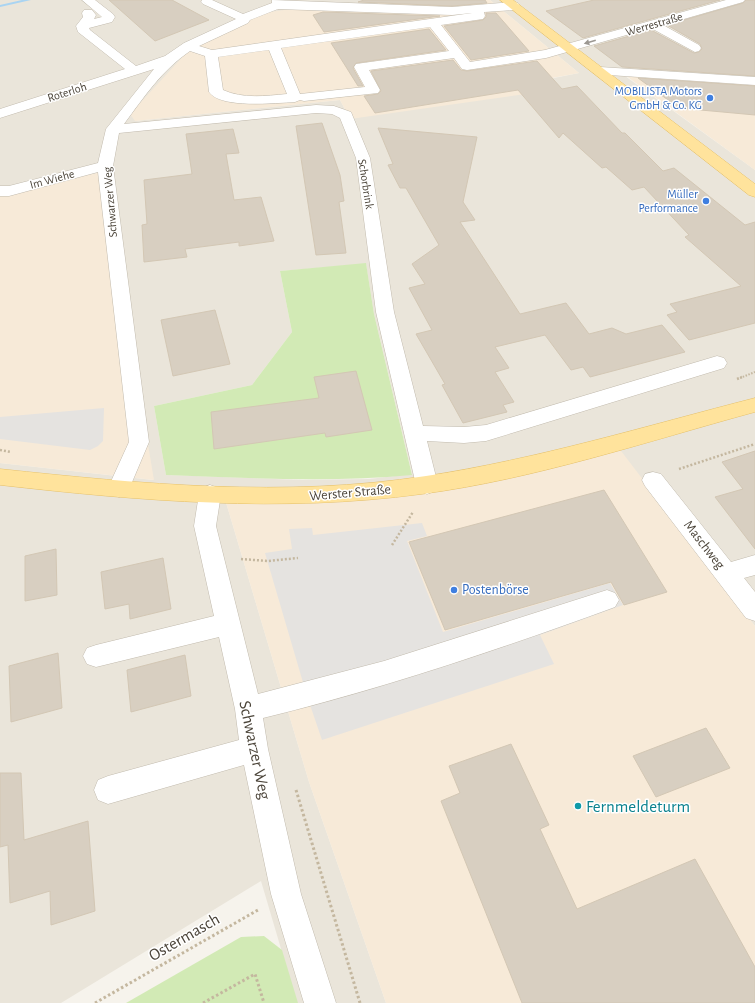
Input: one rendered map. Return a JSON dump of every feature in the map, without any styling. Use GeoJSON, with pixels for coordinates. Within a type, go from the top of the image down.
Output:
{"type":"FeatureCollection","features":[{"type":"Feature","properties":{"kind":"main road"},"geometry":{"type":"LineString","coordinates":[[510,3],[755,192]]}},
{"type":"Feature","properties":{"kind":"main road","name":"Werster Straße"},"geometry":{"type":"LineString","coordinates":[[0,477],[119,488],[210,494],[302,497],[377,491],[427,485],[502,471],[638,438],[693,421],[755,399]]}},
{"type":"Feature","properties":{"kind":"main road","name":"Werster Straße"},"geometry":{"type":"LineString","coordinates":[[693,421],[755,405]]}},
{"type":"Feature","properties":{"kind":"street","name":"Werrestraße"},"geometry":{"type":"LineString","coordinates":[[458,54],[466,66],[546,54],[652,24],[722,2],[739,0]]}},
{"type":"Feature","properties":{"kind":"street"},"geometry":{"type":"LineString","coordinates":[[207,2],[243,18]]}},
{"type":"Feature","properties":{"kind":"street"},"geometry":{"type":"LineString","coordinates":[[277,3],[452,11],[477,10],[510,3]]}},
{"type":"Feature","properties":{"kind":"street","name":"Schwarzer Weg"},"geometry":{"type":"LineString","coordinates":[[119,488],[139,442],[134,414],[104,166],[113,129],[150,80],[171,58],[188,46],[244,20],[243,18],[277,3]]}},
{"type":"Feature","properties":{"kind":"street"},"geometry":{"type":"LineString","coordinates":[[82,26],[90,15],[88,6]]}},
{"type":"Feature","properties":{"kind":"street"},"geometry":{"type":"LineString","coordinates":[[82,26],[108,19],[109,17],[88,6]]}},
{"type":"Feature","properties":{"kind":"street"},"geometry":{"type":"LineString","coordinates":[[188,46],[212,54],[479,16],[477,10]]}},
{"type":"Feature","properties":{"kind":"street"},"geometry":{"type":"LineString","coordinates":[[433,23],[458,54]]}},
{"type":"Feature","properties":{"kind":"street"},"geometry":{"type":"LineString","coordinates":[[652,24],[695,48]]}},
{"type":"Feature","properties":{"kind":"street"},"geometry":{"type":"LineString","coordinates":[[82,26],[84,32],[134,70]]}},
{"type":"Feature","properties":{"kind":"street"},"geometry":{"type":"LineString","coordinates":[[274,46],[295,98]]}},
{"type":"Feature","properties":{"kind":"street"},"geometry":{"type":"LineString","coordinates":[[212,54],[216,92],[235,99],[261,100],[373,90],[359,62],[458,54]]}},
{"type":"Feature","properties":{"kind":"street","name":"Roterloh"},"geometry":{"type":"LineString","coordinates":[[0,114],[171,58]]}},
{"type":"Feature","properties":{"kind":"street"},"geometry":{"type":"LineString","coordinates":[[600,71],[755,81]]}},
{"type":"Feature","properties":{"kind":"street","name":"Schorbrink"},"geometry":{"type":"LineString","coordinates":[[113,129],[316,109],[334,110],[346,115],[363,158],[385,312],[427,485]]}},
{"type":"Feature","properties":{"kind":"street","name":"Im Wiehe"},"geometry":{"type":"LineString","coordinates":[[0,191],[9,191],[104,166]]}},
{"type":"Feature","properties":{"kind":"street"},"geometry":{"type":"LineString","coordinates":[[414,433],[464,435],[486,433],[717,363]]}},
{"type":"Feature","properties":{"kind":"street","name":"Maschweg"},"geometry":{"type":"LineString","coordinates":[[653,480],[755,610]]}},
{"type":"Feature","properties":{"kind":"street","name":"Schwarzer Weg"},"geometry":{"type":"LineString","coordinates":[[210,494],[205,526],[248,709],[254,749],[286,894],[320,1003]]}},
{"type":"Feature","properties":{"kind":"street"},"geometry":{"type":"LineString","coordinates":[[726,573],[755,565]]}},
{"type":"Feature","properties":{"kind":"street"},"geometry":{"type":"LineString","coordinates":[[248,709],[307,696],[436,658],[607,600]]}},
{"type":"Feature","properties":{"kind":"street"},"geometry":{"type":"LineString","coordinates":[[96,656],[227,624]]}},
{"type":"Feature","properties":{"kind":"street"},"geometry":{"type":"LineString","coordinates":[[108,790],[254,749]]}},
{"type":"Feature","properties":{"kind":"path"},"geometry":{"type":"LineString","coordinates":[[734,380],[755,372]]}},
{"type":"Feature","properties":{"kind":"path"},"geometry":{"type":"LineString","coordinates":[[674,470],[755,444]]}},
{"type":"Feature","properties":{"kind":"path"},"geometry":{"type":"LineString","coordinates":[[0,450],[13,452]]}},
{"type":"Feature","properties":{"kind":"path"},"geometry":{"type":"LineString","coordinates":[[392,545],[414,509]]}},
{"type":"Feature","properties":{"kind":"path"},"geometry":{"type":"LineString","coordinates":[[234,559],[268,561],[298,558]]}},
{"type":"Feature","properties":{"kind":"path","name":"Ostermasch"},"geometry":{"type":"LineString","coordinates":[[95,1003],[286,894]]}},
{"type":"Feature","properties":{"kind":"path"},"geometry":{"type":"LineString","coordinates":[[203,1003],[255,974],[264,1003]]}},
{"type":"Feature","properties":{"kind":"shaded area"},"geometry":{"type":"Polygon","coordinates":[[[0,0],[373,0],[391,12],[135,121],[340,100],[350,119],[579,73],[490,0],[755,0],[755,85],[625,76],[755,170],[755,626],[734,600],[455,487],[225,499],[309,782],[386,1003],[297,1003],[261,881],[61,1003],[0,1003],[0,463],[153,480],[102,172],[0,193],[0,0]],[[366,264],[280,271],[292,332],[252,385],[154,406],[166,475],[302,480],[369,479],[412,474],[374,314],[366,264]]]}},
{"type":"Feature","properties":{"kind":"shaded area"},"geometry":{"type":"Polygon","coordinates":[[[373,0],[490,0],[579,73],[530,82],[539,92],[350,119],[340,100],[135,121],[130,114],[189,50],[256,14],[291,9],[391,11],[373,0]]]}},
{"type":"Feature","properties":{"kind":"shaded area"},"geometry":{"type":"Polygon","coordinates":[[[625,75],[755,85],[755,170],[625,75]]]}},
{"type":"Feature","properties":{"kind":"shaded area"},"geometry":{"type":"Polygon","coordinates":[[[102,172],[154,480],[0,463],[0,193],[102,172]]]}},
{"type":"Feature","properties":{"kind":"shaded area"},"geometry":{"type":"Polygon","coordinates":[[[104,408],[103,441],[98,446],[90,450],[0,439],[0,417],[104,408]]]}},
{"type":"Feature","properties":{"kind":"shaded area"},"geometry":{"type":"Polygon","coordinates":[[[618,447],[755,626],[755,1003],[386,1003],[309,782],[225,499],[302,500],[618,447]]]}},
{"type":"Feature","properties":{"kind":"shaded area"},"geometry":{"type":"Polygon","coordinates":[[[422,523],[427,536],[407,541],[443,632],[610,583],[623,605],[540,635],[554,664],[322,740],[307,696],[265,553],[292,549],[289,529],[312,528],[313,535],[422,523]]]}},
{"type":"Feature","properties":{"kind":"green space"},"geometry":{"type":"Polygon","coordinates":[[[366,263],[374,314],[412,475],[350,479],[320,479],[166,475],[154,406],[252,385],[292,332],[280,271],[366,263]]]}},
{"type":"Feature","properties":{"kind":"green space"},"geometry":{"type":"Polygon","coordinates":[[[264,936],[282,950],[298,1003],[126,1003],[241,937],[264,936]]]}},
{"type":"Feature","properties":{"kind":"building"},"geometry":{"type":"Polygon","coordinates":[[[109,0],[172,0],[209,20],[155,41],[109,0]]]}},
{"type":"Feature","properties":{"kind":"building"},"geometry":{"type":"Polygon","coordinates":[[[364,0],[485,0],[487,3],[452,6],[358,2],[364,0]]]}},
{"type":"Feature","properties":{"kind":"building"},"geometry":{"type":"Polygon","coordinates":[[[594,0],[720,0],[583,38],[546,11],[594,0]]]}},
{"type":"Feature","properties":{"kind":"building"},"geometry":{"type":"Polygon","coordinates":[[[746,0],[755,0],[755,76],[622,67],[594,46],[651,30],[694,53],[699,52],[702,49],[700,44],[667,25],[743,3],[746,0]]]}},
{"type":"Feature","properties":{"kind":"building"},"geometry":{"type":"Polygon","coordinates":[[[323,12],[440,16],[324,32],[313,15],[323,12]]]}},
{"type":"Feature","properties":{"kind":"building"},"geometry":{"type":"Polygon","coordinates":[[[486,13],[496,13],[529,51],[471,60],[444,26],[483,20],[486,17],[486,13]]]}},
{"type":"Feature","properties":{"kind":"building"},"geometry":{"type":"Polygon","coordinates":[[[429,29],[446,50],[356,63],[353,68],[363,86],[358,86],[331,43],[429,29]]]}},
{"type":"Feature","properties":{"kind":"building"},"geometry":{"type":"Polygon","coordinates":[[[453,60],[461,70],[467,71],[537,61],[562,89],[577,86],[622,133],[625,133],[663,171],[674,168],[745,225],[755,222],[755,323],[689,340],[667,315],[677,312],[670,304],[741,286],[685,237],[689,235],[644,187],[632,190],[606,167],[602,168],[563,133],[559,138],[518,90],[375,113],[364,96],[378,94],[381,91],[371,71],[453,60]]]}},
{"type":"Feature","properties":{"kind":"building","name":"MOBILISTA Motors GmbH & Co. KG"},"geometry":{"type":"Polygon","coordinates":[[[638,78],[755,86],[755,115],[679,108],[638,78]]]}},
{"type":"Feature","properties":{"kind":"building"},"geometry":{"type":"Polygon","coordinates":[[[322,123],[340,175],[344,201],[339,202],[346,253],[316,255],[296,126],[322,123]]]}},
{"type":"Feature","properties":{"kind":"building"},"geometry":{"type":"Polygon","coordinates":[[[378,128],[477,137],[463,202],[475,220],[460,222],[520,314],[566,303],[589,334],[612,328],[626,334],[662,325],[685,352],[590,377],[583,367],[571,370],[545,335],[495,347],[509,368],[495,372],[514,402],[503,405],[507,412],[463,423],[442,385],[445,384],[416,334],[432,330],[409,288],[425,284],[412,264],[439,245],[406,188],[400,188],[388,165],[393,164],[378,128]]]}},
{"type":"Feature","properties":{"kind":"building"},"geometry":{"type":"Polygon","coordinates":[[[233,129],[239,153],[226,154],[234,200],[261,197],[274,241],[239,246],[239,242],[185,249],[187,257],[144,262],[142,225],[147,224],[144,180],[192,174],[186,134],[233,129]]]}},
{"type":"Feature","properties":{"kind":"building"},"geometry":{"type":"Polygon","coordinates":[[[215,310],[230,364],[173,376],[161,320],[215,310]]]}},
{"type":"Feature","properties":{"kind":"building"},"geometry":{"type":"Polygon","coordinates":[[[356,371],[372,430],[326,437],[325,433],[214,449],[211,412],[319,398],[314,377],[356,371]]]}},
{"type":"Feature","properties":{"kind":"building"},"geometry":{"type":"Polygon","coordinates":[[[755,451],[755,549],[715,497],[743,489],[722,462],[755,451]]]}},
{"type":"Feature","properties":{"kind":"building"},"geometry":{"type":"Polygon","coordinates":[[[604,490],[667,592],[624,605],[611,582],[445,630],[409,542],[604,490]]]}},
{"type":"Feature","properties":{"kind":"building"},"geometry":{"type":"Polygon","coordinates":[[[56,549],[57,595],[25,601],[25,556],[56,549]]]}},
{"type":"Feature","properties":{"kind":"building"},"geometry":{"type":"Polygon","coordinates":[[[163,558],[171,609],[130,619],[129,604],[105,609],[101,572],[163,558]]]}},
{"type":"Feature","properties":{"kind":"building"},"geometry":{"type":"Polygon","coordinates":[[[58,653],[62,708],[11,722],[9,666],[58,653]]]}},
{"type":"Feature","properties":{"kind":"building"},"geometry":{"type":"Polygon","coordinates":[[[185,655],[191,696],[131,712],[127,670],[185,655]]]}},
{"type":"Feature","properties":{"kind":"building"},"geometry":{"type":"Polygon","coordinates":[[[706,728],[730,768],[656,797],[633,756],[706,728]]]}},
{"type":"Feature","properties":{"kind":"building"},"geometry":{"type":"Polygon","coordinates":[[[511,744],[549,825],[540,829],[577,909],[695,859],[755,967],[755,1003],[522,1003],[441,801],[460,793],[449,766],[511,744]]]}},
{"type":"Feature","properties":{"kind":"building"},"geometry":{"type":"Polygon","coordinates":[[[0,773],[21,773],[24,840],[88,821],[95,911],[51,925],[50,891],[10,903],[8,845],[0,847],[0,773]]]}},
{"type":"Feature","properties":{"kind":"waterway"},"geometry":{"type":"LineString","coordinates":[[0,6],[29,0]]}},
{"type":"Feature","properties":{"kind":"place","name":"MOBILISTA Motors GmbH & Co. KG"},"geometry":{"type":"Point","coordinates":[710,98]}},
{"type":"Feature","properties":{"kind":"place","name":"Müller Performance"},"geometry":{"type":"Point","coordinates":[706,201]}},
{"type":"Feature","properties":{"kind":"place","name":"Postenbörse"},"geometry":{"type":"Point","coordinates":[454,590]}},
{"type":"Feature","properties":{"kind":"place","name":"Fernmeldeturm"},"geometry":{"type":"Point","coordinates":[578,806]}}]}
